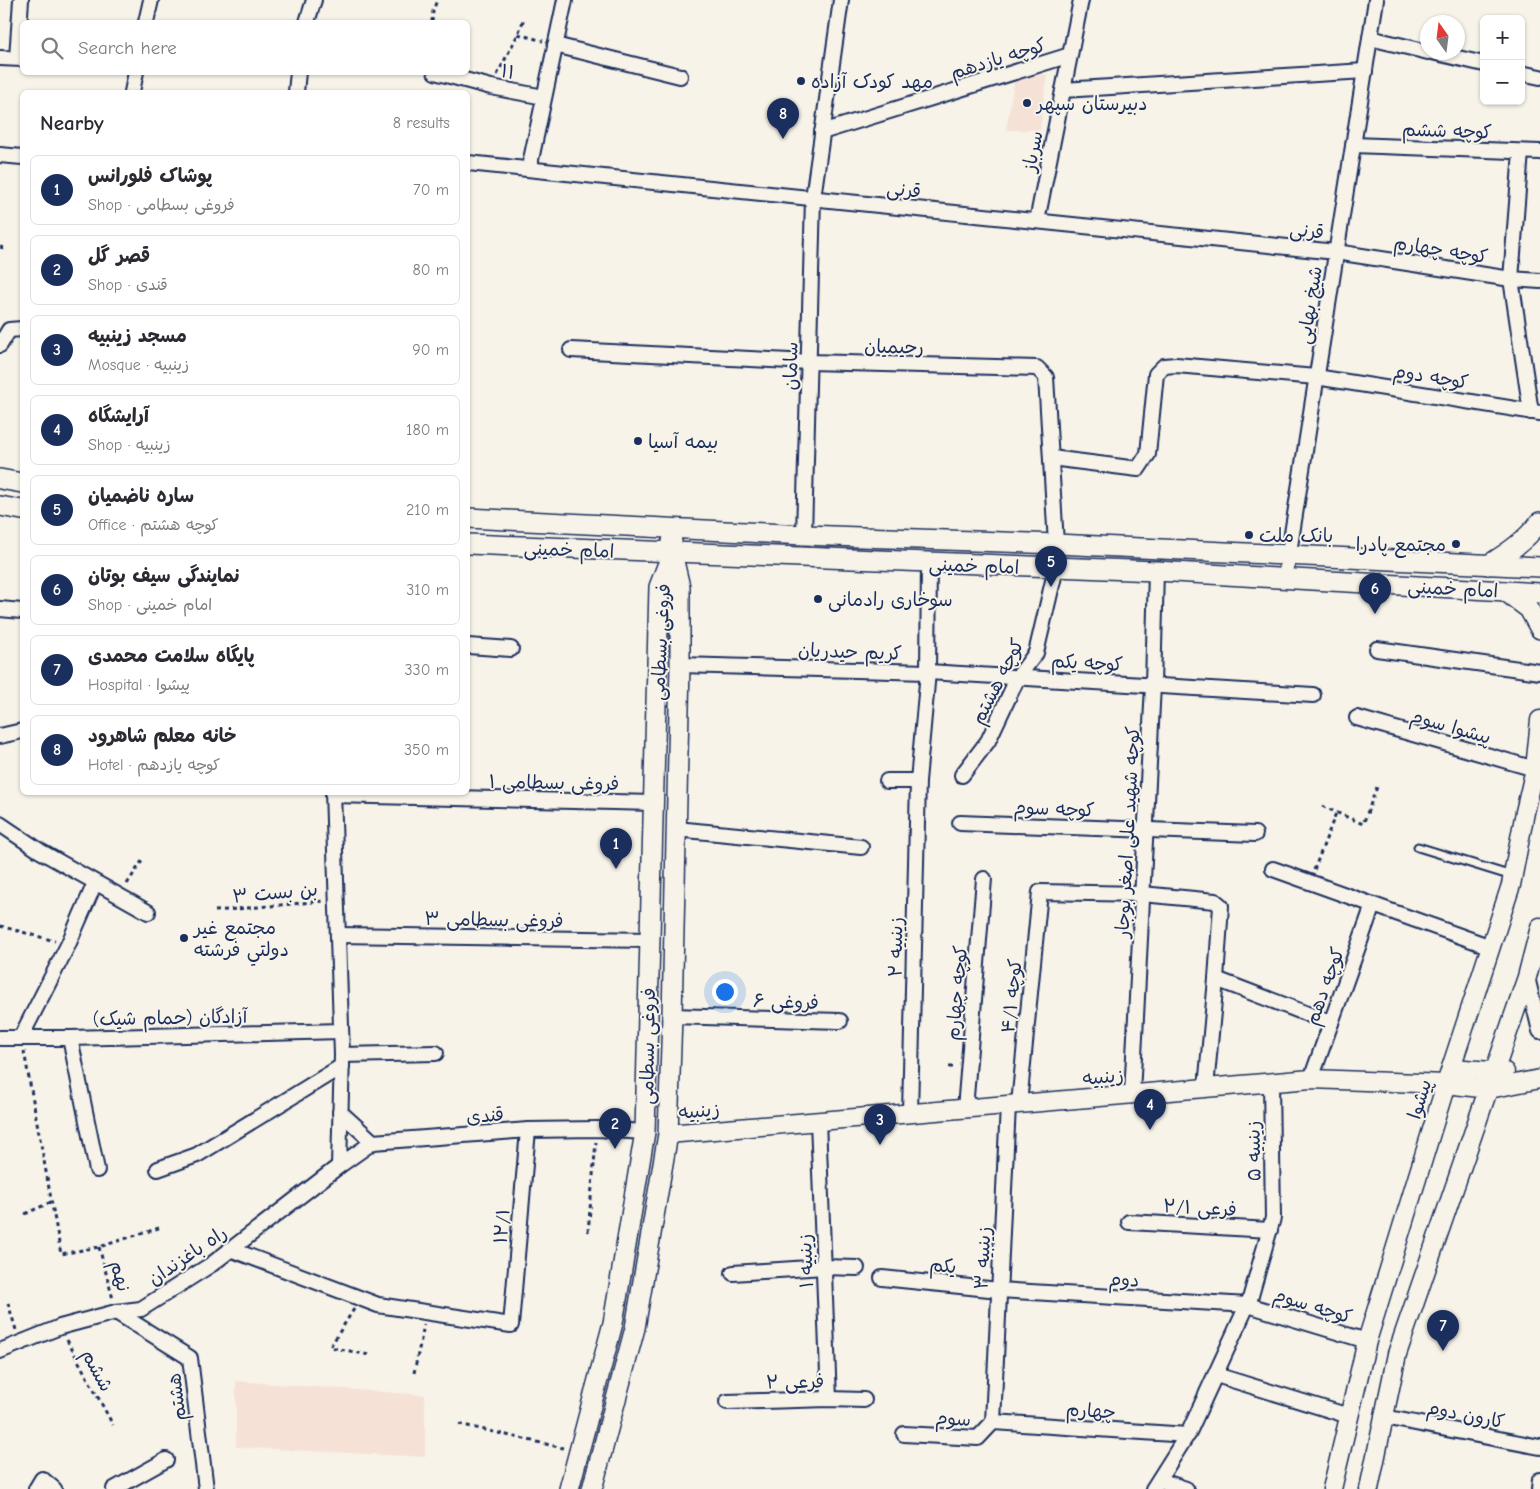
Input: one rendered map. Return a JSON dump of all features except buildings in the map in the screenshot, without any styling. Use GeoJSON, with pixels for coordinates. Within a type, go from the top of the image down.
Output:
{"type":"FeatureCollection","features":[{"type":"Feature","properties":{"kind":"main road"},"geometry":{"type":"LineString","coordinates":[[0,479],[20,483]]}},
{"type":"Feature","properties":{"kind":"main road"},"geometry":{"type":"LineString","coordinates":[[0,506],[20,510]]}},
{"type":"Feature","properties":{"kind":"main road","name":"امام خمینی"},"geometry":{"type":"LineString","coordinates":[[470,518],[804,535],[1056,544],[1540,567]]}},
{"type":"Feature","properties":{"kind":"main road"},"geometry":{"type":"LineString","coordinates":[[1488,565],[1517,546],[1540,522]]}},
{"type":"Feature","properties":{"kind":"main road"},"geometry":{"type":"LineString","coordinates":[[672,553],[673,528]]}},
{"type":"Feature","properties":{"kind":"main road","name":"امام خمینی"},"geometry":{"type":"LineString","coordinates":[[470,544],[1156,571],[1540,593]]}},
{"type":"Feature","properties":{"kind":"main road","name":"فروغی بسطامی"},"geometry":{"type":"LineString","coordinates":[[592,1489],[636,1328],[668,1134],[680,665],[680,587],[672,553]]}},
{"type":"Feature","properties":{"kind":"main road","name":"فروغی بسطامی"},"geometry":{"type":"LineString","coordinates":[[568,1489],[613,1323],[645,1132],[659,587],[672,553]]}},
{"type":"Feature","properties":{"kind":"main road"},"geometry":{"type":"LineString","coordinates":[[1505,591],[1529,609],[1540,629]]}},
{"type":"Feature","properties":{"kind":"main road"},"geometry":{"type":"LineString","coordinates":[[645,1132],[668,1134]]}},
{"type":"Feature","properties":{"kind":"street"},"geometry":{"type":"LineString","coordinates":[[21,0],[21,20]]}},
{"type":"Feature","properties":{"kind":"street"},"geometry":{"type":"LineString","coordinates":[[146,20],[150,0]]}},
{"type":"Feature","properties":{"kind":"street"},"geometry":{"type":"LineString","coordinates":[[308,20],[314,0]]}},
{"type":"Feature","properties":{"kind":"street"},"geometry":{"type":"LineString","coordinates":[[528,169],[565,0]]}},
{"type":"Feature","properties":{"kind":"street","name":"سامان"},"geometry":{"type":"LineString","coordinates":[[804,535],[813,198],[841,0]]}},
{"type":"Feature","properties":{"kind":"street","name":"سرباز"},"geometry":{"type":"LineString","coordinates":[[1037,221],[1081,0]]}},
{"type":"Feature","properties":{"kind":"street","name":"شیخ بهایی"},"geometry":{"type":"LineString","coordinates":[[1286,578],[1376,0]]}},
{"type":"Feature","properties":{"kind":"street"},"geometry":{"type":"LineString","coordinates":[[1370,38],[1420,50]]}},
{"type":"Feature","properties":{"kind":"street"},"geometry":{"type":"LineString","coordinates":[[555,45],[680,76]]}},
{"type":"Feature","properties":{"kind":"street","name":"کوچه یازدهم"},"geometry":{"type":"LineString","coordinates":[[822,132],[1070,55]]}},
{"type":"Feature","properties":{"kind":"street"},"geometry":{"type":"LineString","coordinates":[[0,58],[20,59]]}},
{"type":"Feature","properties":{"kind":"street"},"geometry":{"type":"LineString","coordinates":[[1465,60],[1480,63]]}},
{"type":"Feature","properties":{"kind":"street"},"geometry":{"type":"LineString","coordinates":[[1063,90],[1365,71]]}},
{"type":"Feature","properties":{"kind":"street"},"geometry":{"type":"LineString","coordinates":[[1525,74],[1540,78]]}},
{"type":"Feature","properties":{"kind":"street"},"geometry":{"type":"LineString","coordinates":[[132,90],[135,75]]}},
{"type":"Feature","properties":{"kind":"street"},"geometry":{"type":"LineString","coordinates":[[296,90],[298,75]]}},
{"type":"Feature","properties":{"kind":"street","name":"۱۱"},"geometry":{"type":"LineString","coordinates":[[446,75],[491,87],[544,97]]}},
{"type":"Feature","properties":{"kind":"street","name":"کوچه ششم"},"geometry":{"type":"LineString","coordinates":[[1353,145],[1540,152]]}},
{"type":"Feature","properties":{"kind":"street"},"geometry":{"type":"LineString","coordinates":[[1521,152],[1511,279],[1535,412]]}},
{"type":"Feature","properties":{"kind":"street"},"geometry":{"type":"LineString","coordinates":[[0,155],[20,157]]}},
{"type":"Feature","properties":{"kind":"street","name":"قرنی"},"geometry":{"type":"LineString","coordinates":[[470,163],[1336,252]]}},
{"type":"Feature","properties":{"kind":"street","name":"کوچه چهارم"},"geometry":{"type":"LineString","coordinates":[[1336,252],[1511,279],[1540,281]]}},
{"type":"Feature","properties":{"kind":"street"},"geometry":{"type":"LineString","coordinates":[[0,345],[9,330],[20,329]]}},
{"type":"Feature","properties":{"kind":"street","name":"رحیمیان"},"geometry":{"type":"LineString","coordinates":[[571,350],[808,362],[1037,368],[1046,377],[1056,544]]}},
{"type":"Feature","properties":{"kind":"street","name":"کوچه دوم"},"geometry":{"type":"LineString","coordinates":[[1051,458],[1138,468],[1148,454],[1156,374],[1164,366],[1176,365],[1316,377],[1535,412]]}},
{"type":"Feature","properties":{"kind":"street"},"geometry":{"type":"LineString","coordinates":[[886,782],[918,781],[928,672],[929,563]]}},
{"type":"Feature","properties":{"kind":"street","name":"کوچه هشتم"},"geometry":{"type":"LineString","coordinates":[[962,775],[988,741],[1018,677],[1036,653],[1056,568]]}},
{"type":"Feature","properties":{"kind":"street","name":"کوچه شهید علی اصغر بوجار"},"geometry":{"type":"LineString","coordinates":[[1132,1095],[1153,685],[1156,571]]}},
{"type":"Feature","properties":{"kind":"street"},"geometry":{"type":"LineString","coordinates":[[0,610],[20,612]]}},
{"type":"Feature","properties":{"kind":"street"},"geometry":{"type":"LineString","coordinates":[[470,646],[511,649]]}},
{"type":"Feature","properties":{"kind":"street"},"geometry":{"type":"LineString","coordinates":[[1378,649],[1540,672]]}},
{"type":"Feature","properties":{"kind":"street","name":"کریم حیدریان"},"geometry":{"type":"LineString","coordinates":[[680,665],[928,672],[1018,677]]}},
{"type":"Feature","properties":{"kind":"street","name":"کوچه یکم"},"geometry":{"type":"LineString","coordinates":[[1018,677],[1153,685]]}},
{"type":"Feature","properties":{"kind":"street"},"geometry":{"type":"LineString","coordinates":[[1153,685],[1313,695]]}},
{"type":"Feature","properties":{"kind":"street","name":"پیشوا سوم"},"geometry":{"type":"LineString","coordinates":[[1357,718],[1535,769]]}},
{"type":"Feature","properties":{"kind":"street","name":"پیشوا"},"geometry":{"type":"LineString","coordinates":[[1332,1489],[1367,1342],[1449,1076],[1511,885],[1535,769],[1540,720]]}},
{"type":"Feature","properties":{"kind":"street"},"geometry":{"type":"LineString","coordinates":[[0,736],[20,731]]}},
{"type":"Feature","properties":{"kind":"street","name":"زینبیه ۲"},"geometry":{"type":"LineString","coordinates":[[910,1114],[918,781]]}},
{"type":"Feature","properties":{"kind":"street"},"geometry":{"type":"LineString","coordinates":[[333,795],[342,1061],[338,1166]]}},
{"type":"Feature","properties":{"kind":"street","name":"فروغی بسطامی ۱"},"geometry":{"type":"LineString","coordinates":[[406,795],[654,803]]}},
{"type":"Feature","properties":{"kind":"street","name":"کوچه سوم"},"geometry":{"type":"LineString","coordinates":[[960,823],[1146,830]]}},
{"type":"Feature","properties":{"kind":"street"},"geometry":{"type":"LineString","coordinates":[[0,824],[40,851],[148,912]]}},
{"type":"Feature","properties":{"kind":"street"},"geometry":{"type":"LineString","coordinates":[[676,829],[861,847]]}},
{"type":"Feature","properties":{"kind":"street"},"geometry":{"type":"LineString","coordinates":[[1146,830],[1255,834]]}},
{"type":"Feature","properties":{"kind":"street"},"geometry":{"type":"LineString","coordinates":[[1272,869],[1490,947]]}},
{"type":"Feature","properties":{"kind":"street","name":"کوچه چهارم"},"geometry":{"type":"LineString","coordinates":[[965,1109],[984,879]]}},
{"type":"Feature","properties":{"kind":"street"},"geometry":{"type":"LineString","coordinates":[[21,1037],[68,945],[95,883]]}},
{"type":"Feature","properties":{"kind":"street","name":"کوچه ۴/۱"},"geometry":{"type":"LineString","coordinates":[[1013,1105],[1040,892],[1142,894]]}},
{"type":"Feature","properties":{"kind":"street"},"geometry":{"type":"LineString","coordinates":[[1142,894],[1215,901],[1222,906],[1206,1088]]}},
{"type":"Feature","properties":{"kind":"street","name":"کوچه دهم"},"geometry":{"type":"LineString","coordinates":[[1311,1080],[1373,905]]}},
{"type":"Feature","properties":{"kind":"street"},"geometry":{"type":"LineString","coordinates":[[1369,1489],[1397,1354],[1527,977],[1540,927]]}},
{"type":"Feature","properties":{"kind":"street","name":"فروغی بسطامی ۳"},"geometry":{"type":"LineString","coordinates":[[338,935],[650,940]]}},
{"type":"Feature","properties":{"kind":"street"},"geometry":{"type":"LineString","coordinates":[[1527,977],[1540,1031]]}},
{"type":"Feature","properties":{"kind":"street"},"geometry":{"type":"LineString","coordinates":[[1216,979],[1331,1023]]}},
{"type":"Feature","properties":{"kind":"street","name":"فروغی ۶"},"geometry":{"type":"LineString","coordinates":[[672,1016],[840,1021]]}},
{"type":"Feature","properties":{"kind":"street","name":"آزادگان (حمام شیک)"},"geometry":{"type":"LineString","coordinates":[[0,1038],[341,1031]]}},
{"type":"Feature","properties":{"kind":"street"},"geometry":{"type":"LineString","coordinates":[[70,1038],[97,1170]]}},
{"type":"Feature","properties":{"kind":"street"},"geometry":{"type":"LineString","coordinates":[[158,1169],[197,1155],[342,1061],[436,1053]]}},
{"type":"Feature","properties":{"kind":"street","name":"زینبیه"},"geometry":{"type":"LineString","coordinates":[[668,1134],[1311,1080],[1449,1076],[1495,1072],[1540,1077]]}},
{"type":"Feature","properties":{"kind":"street","name":"زینبیه"},"geometry":{"type":"LineString","coordinates":[[1449,1076],[1489,1089],[1540,1077]]}},
{"type":"Feature","properties":{"kind":"street","name":"زینبیه ۵"},"geometry":{"type":"LineString","coordinates":[[1156,1484],[1188,1435],[1248,1304],[1272,1224],[1270,1083]]}},
{"type":"Feature","properties":{"kind":"street","name":"زینبیه ۳"},"geometry":{"type":"LineString","coordinates":[[993,1418],[999,1290],[1013,1105]]}},
{"type":"Feature","properties":{"kind":"street"},"geometry":{"type":"LineString","coordinates":[[340,1112],[373,1142]]}},
{"type":"Feature","properties":{"kind":"street","name":"زینبیه ۱"},"geometry":{"type":"LineString","coordinates":[[818,1121],[829,1399]]}},
{"type":"Feature","properties":{"kind":"street","name":"قندی"},"geometry":{"type":"LineString","coordinates":[[373,1142],[528,1130],[597,1129],[645,1132]]}},
{"type":"Feature","properties":{"kind":"street","name":"۱۲/۱"},"geometry":{"type":"LineString","coordinates":[[427,1312],[511,1325],[528,1130]]}},
{"type":"Feature","properties":{"kind":"street","name":"راه باغزندان"},"geometry":{"type":"LineString","coordinates":[[0,1351],[19,1342],[60,1328],[116,1312],[141,1309],[212,1264],[338,1166],[373,1142]]}},
{"type":"Feature","properties":{"kind":"street","name":"فرعی ۲/۱"},"geometry":{"type":"LineString","coordinates":[[1129,1222],[1272,1224]]}},
{"type":"Feature","properties":{"kind":"street"},"geometry":{"type":"LineString","coordinates":[[230,1249],[378,1305],[427,1312]]}},
{"type":"Feature","properties":{"kind":"street"},"geometry":{"type":"LineString","coordinates":[[733,1273],[824,1267],[857,1268]]}},
{"type":"Feature","properties":{"kind":"street","name":"یکم"},"geometry":{"type":"LineString","coordinates":[[882,1278],[999,1290]]}},
{"type":"Feature","properties":{"kind":"street","name":"دوم"},"geometry":{"type":"LineString","coordinates":[[999,1290],[1248,1304]]}},
{"type":"Feature","properties":{"kind":"street","name":"کوچه سوم"},"geometry":{"type":"LineString","coordinates":[[1248,1304],[1367,1342]]}},
{"type":"Feature","properties":{"kind":"street","name":"هشتم"},"geometry":{"type":"LineString","coordinates":[[116,1312],[190,1358],[206,1489]]}},
{"type":"Feature","properties":{"kind":"street"},"geometry":{"type":"LineString","coordinates":[[1216,1375],[1349,1416]]}},
{"type":"Feature","properties":{"kind":"street","name":"فرعی ۲"},"geometry":{"type":"LineString","coordinates":[[727,1402],[829,1399],[864,1400]]}},
{"type":"Feature","properties":{"kind":"street","name":"کارون دوم"},"geometry":{"type":"LineString","coordinates":[[1384,1417],[1540,1447]]}},
{"type":"Feature","properties":{"kind":"street","name":"سوم"},"geometry":{"type":"LineString","coordinates":[[904,1434],[978,1438],[993,1418]]}},
{"type":"Feature","properties":{"kind":"street","name":"چهارم"},"geometry":{"type":"LineString","coordinates":[[993,1418],[1188,1435]]}},
{"type":"Feature","properties":{"kind":"street"},"geometry":{"type":"LineString","coordinates":[[114,1489],[166,1460]]}},
{"type":"Feature","properties":{"kind":"street"},"geometry":{"type":"LineString","coordinates":[[36,1489],[42,1478],[54,1489]]}},
{"type":"Feature","properties":{"kind":"street"},"geometry":{"type":"LineString","coordinates":[[1539,1489],[1540,1480]]}},
{"type":"Feature","properties":{"kind":"street"},"geometry":{"type":"LineString","coordinates":[[1156,1484],[1186,1489]]}},
{"type":"Feature","properties":{"kind":"lane"},"geometry":{"type":"LineString","coordinates":[[1418,847],[1513,876]]}},
{"type":"Feature","properties":{"kind":"path"},"geometry":{"type":"LineString","coordinates":[[432,20],[438,0]]}},
{"type":"Feature","properties":{"kind":"path"},"geometry":{"type":"LineString","coordinates":[[491,87],[524,19]]}},
{"type":"Feature","properties":{"kind":"path"},"geometry":{"type":"LineString","coordinates":[[518,34],[555,45]]}},
{"type":"Feature","properties":{"kind":"path"},"geometry":{"type":"LineString","coordinates":[[1322,806],[1363,824],[1377,786]]}},
{"type":"Feature","properties":{"kind":"path"},"geometry":{"type":"LineString","coordinates":[[1309,882],[1336,813]]}},
{"type":"Feature","properties":{"kind":"path"},"geometry":{"type":"LineString","coordinates":[[120,895],[142,861]]}},
{"type":"Feature","properties":{"kind":"path","name":"بن بست ۳"},"geometry":{"type":"LineString","coordinates":[[215,911],[337,900]]}},
{"type":"Feature","properties":{"kind":"path"},"geometry":{"type":"LineString","coordinates":[[0,926],[68,945]]}},
{"type":"Feature","properties":{"kind":"path"},"geometry":{"type":"LineString","coordinates":[[21,1037],[61,1254],[99,1247],[162,1227]]}},
{"type":"Feature","properties":{"kind":"path"},"geometry":{"type":"LineString","coordinates":[[588,1232],[597,1129]]}},
{"type":"Feature","properties":{"kind":"path"},"geometry":{"type":"LineString","coordinates":[[25,1214],[51,1202]]}},
{"type":"Feature","properties":{"kind":"path","name":"نهم"},"geometry":{"type":"LineString","coordinates":[[99,1247],[116,1312]]}},
{"type":"Feature","properties":{"kind":"path"},"geometry":{"type":"LineString","coordinates":[[360,1299],[330,1347],[369,1355]]}},
{"type":"Feature","properties":{"kind":"path"},"geometry":{"type":"LineString","coordinates":[[8,1303],[19,1342]]}},
{"type":"Feature","properties":{"kind":"path"},"geometry":{"type":"LineString","coordinates":[[414,1373],[427,1312]]}},
{"type":"Feature","properties":{"kind":"path","name":"ششم"},"geometry":{"type":"LineString","coordinates":[[60,1328],[113,1426]]}},
{"type":"Feature","properties":{"kind":"path"},"geometry":{"type":"LineString","coordinates":[[459,1424],[579,1451]]}},
{"type":"Feature","properties":{"kind":"shaded area","name":"دبیرستان سپهر"},"geometry":{"type":"Polygon","coordinates":[[[1047,74],[1040,130],[1006,130],[1015,76],[1047,74]]]}},
{"type":"Feature","properties":{"kind":"shaded area"},"geometry":{"type":"Polygon","coordinates":[[[236,1381],[425,1395],[425,1457],[236,1447],[236,1381]]]}},
{"type":"Feature","properties":{"kind":"place","name":"مهد کودک آزاده"},"geometry":{"type":"Point","coordinates":[801,81]}},
{"type":"Feature","properties":{"kind":"place","name":"دبیرستان سپهر"},"geometry":{"type":"Point","coordinates":[1027,103]}},
{"type":"Feature","properties":{"kind":"place","name":"خانه معلم شاهرود"},"geometry":{"type":"Point","coordinates":[783,139]}},
{"type":"Feature","properties":{"kind":"place","name":"بیمه آسیا"},"geometry":{"type":"Point","coordinates":[638,441]}},
{"type":"Feature","properties":{"kind":"place","name":"بانک ملت"},"geometry":{"type":"Point","coordinates":[1249,535]}},
{"type":"Feature","properties":{"kind":"place","name":"مجتمع پادرا"},"geometry":{"type":"Point","coordinates":[1456,544]}},
{"type":"Feature","properties":{"kind":"place","name":"ساره ناضمیان"},"geometry":{"type":"Point","coordinates":[1051,587]}},
{"type":"Feature","properties":{"kind":"place","name":"سوخاری رادمانی"},"geometry":{"type":"Point","coordinates":[818,599]}},
{"type":"Feature","properties":{"kind":"place","name":"نمایندگی سیف بوتان"},"geometry":{"type":"Point","coordinates":[1375,614]}},
{"type":"Feature","properties":{"kind":"place","name":"پوشاک فلورانس"},"geometry":{"type":"Point","coordinates":[616,869]}},
{"type":"Feature","properties":{"kind":"place","name":"مجتمع غير دولتي فرشته"},"geometry":{"type":"Point","coordinates":[184,938]}},
{"type":"Feature","properties":{"kind":"place","name":"آرایشگاه"},"geometry":{"type":"Point","coordinates":[1150,1130]}},
{"type":"Feature","properties":{"kind":"place","name":"مسجد زینبیه"},"geometry":{"type":"Point","coordinates":[880,1145]}},
{"type":"Feature","properties":{"kind":"place","name":"قصر گل"},"geometry":{"type":"Point","coordinates":[615,1149]}},
{"type":"Feature","properties":{"kind":"place","name":"پایگاه سلامت محمدی"},"geometry":{"type":"Point","coordinates":[1443,1351]}}]}
